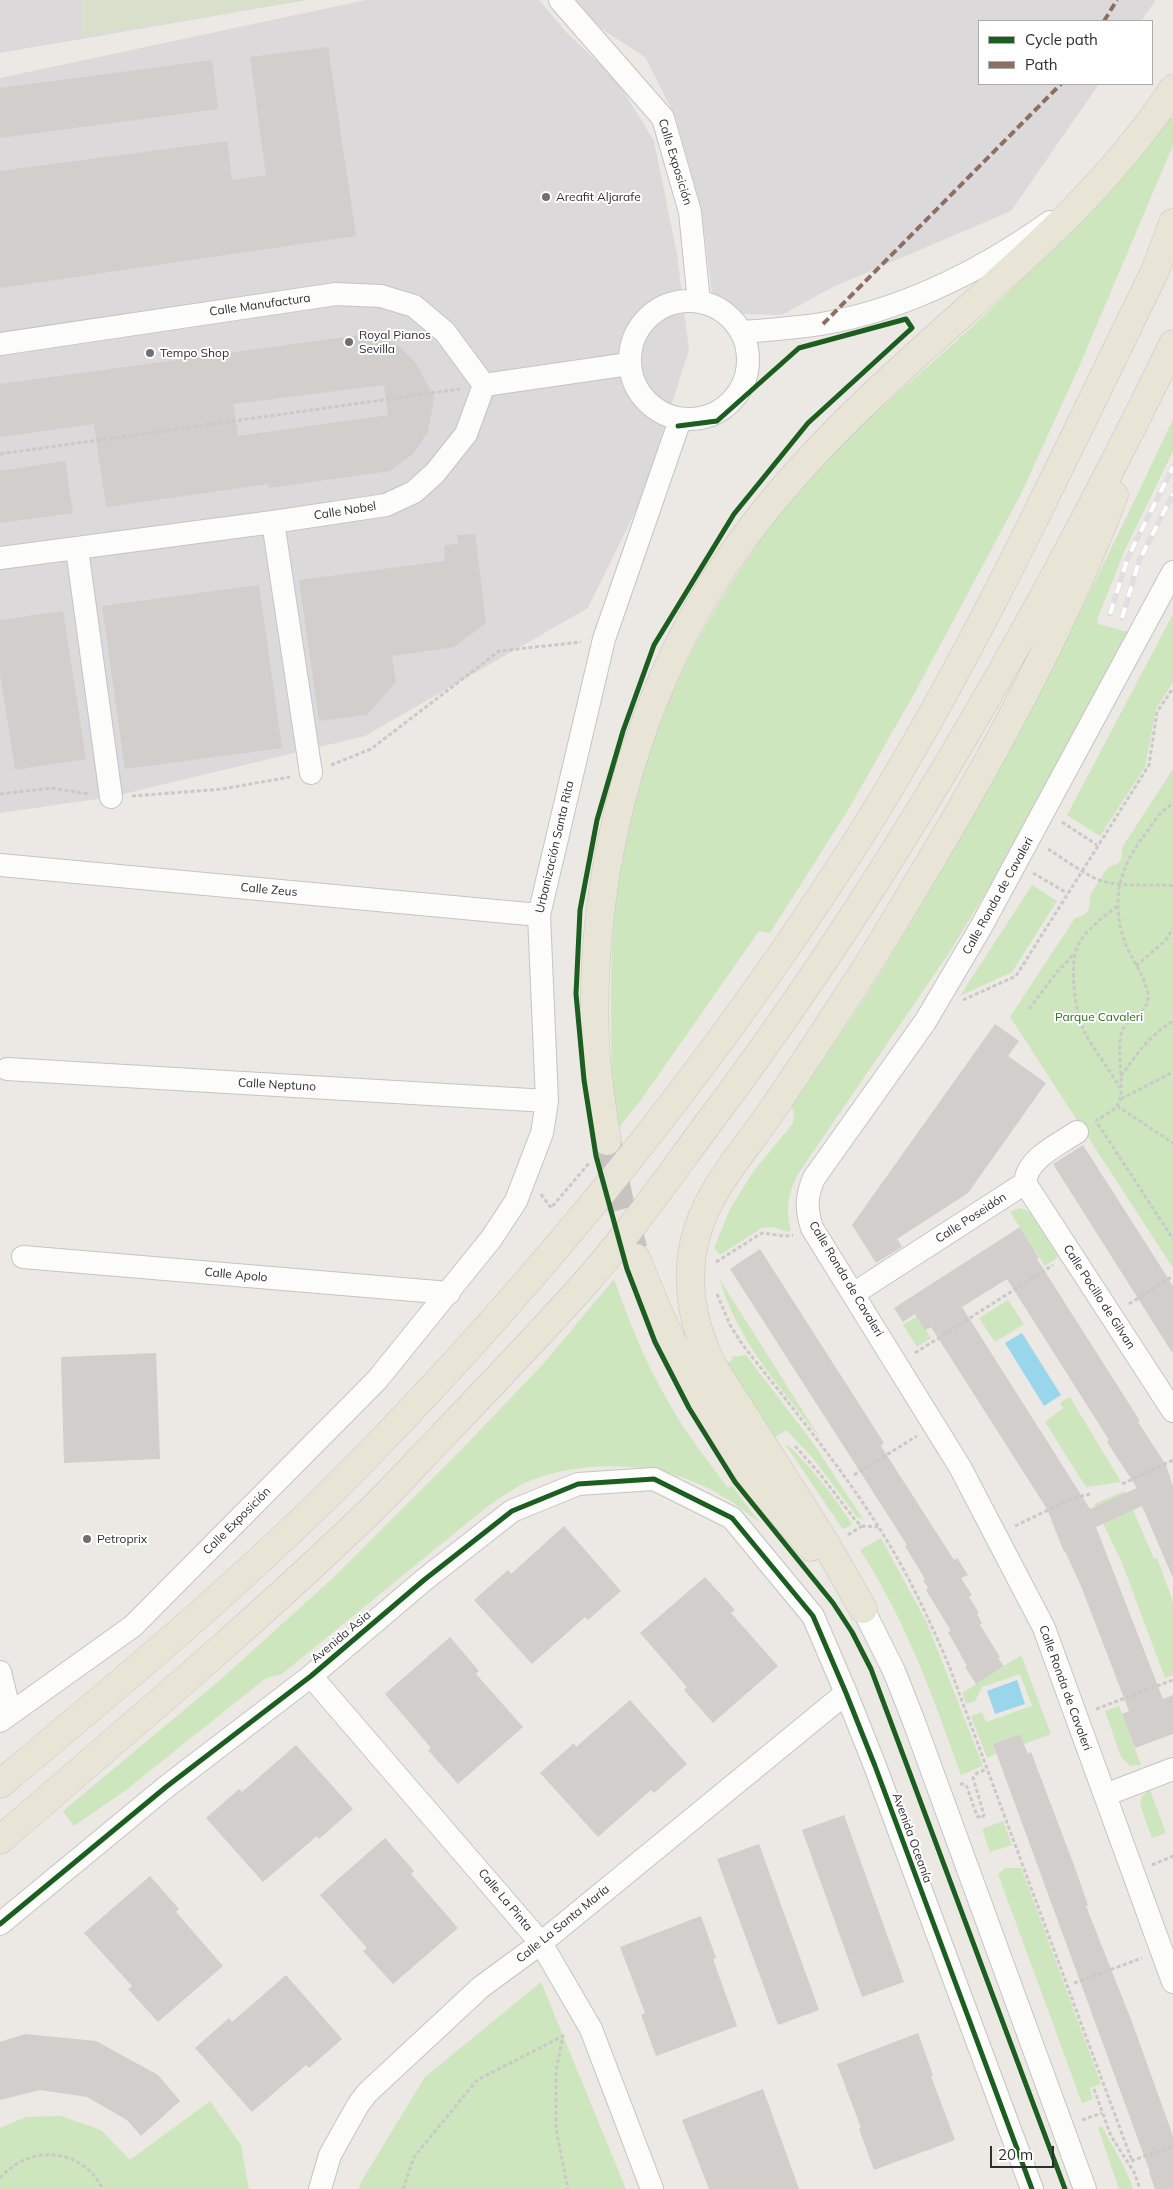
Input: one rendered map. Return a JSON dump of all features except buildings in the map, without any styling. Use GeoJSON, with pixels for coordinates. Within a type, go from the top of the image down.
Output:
{"type":"FeatureCollection","features":[{"type":"Feature","properties":{"kind":"main road"},"geometry":{"type":"LineString","coordinates":[[607,1141],[599,1084],[595,1023],[601,907],[609,850],[622,795],[643,729],[659,685],[692,619],[721,572],[775,498],[828,438],[887,381],[1010,271],[1087,196],[1124,153],[1173,89]]}},
{"type":"Feature","properties":{"kind":"main road"},"geometry":{"type":"LineString","coordinates":[[0,1784],[215,1599],[365,1458],[485,1332],[630,1158],[698,1069],[851,851],[984,620],[1155,271],[1173,223]]}},
{"type":"Feature","properties":{"kind":"main road"},"geometry":{"type":"LineString","coordinates":[[0,1840],[228,1640],[369,1513],[582,1287],[732,1092],[810,982],[883,872],[1018,643],[1088,513],[1173,344]]}},
{"type":"Feature","properties":{"kind":"main road"},"geometry":{"type":"LineString","coordinates":[[863,1610],[826,1544],[711,1363],[700,1340],[692,1309],[689,1282],[698,1228],[721,1183],[772,1110],[871,960],[953,823],[1014,714],[1061,620],[1102,526],[1159,372]]}},
{"type":"Feature","properties":{"kind":"main road"},"geometry":{"type":"LineString","coordinates":[[636,1258],[661,1322],[683,1368],[723,1433],[743,1464],[766,1494],[863,1610]]}},
{"type":"Feature","properties":{"kind":"street","name":"Calle Exposición"},"geometry":{"type":"LineString","coordinates":[[560,0],[663,118],[690,212],[699,302]]}},
{"type":"Feature","properties":{"kind":"street"},"geometry":{"type":"LineString","coordinates":[[742,332],[823,324],[912,298],[992,258],[1038,231],[1087,196]]}},
{"type":"Feature","properties":{"kind":"street","name":"Calle Manufactura"},"geometry":{"type":"LineString","coordinates":[[0,344],[336,294],[380,296],[414,306],[445,332],[484,385]]}},
{"type":"Feature","properties":{"kind":"street"},"geometry":{"type":"LineString","coordinates":[[681,301],[699,302],[716,307],[731,317],[742,332],[748,349],[748,368],[743,386],[732,402],[717,413],[699,419],[680,420],[661,413],[645,401],[634,384],[629,364],[631,346],[638,330],[649,316],[664,306],[681,301]]}},
{"type":"Feature","properties":{"kind":"street"},"geometry":{"type":"LineString","coordinates":[[484,385],[629,364]]}},
{"type":"Feature","properties":{"kind":"street","name":"Calle Nobel"},"geometry":{"type":"LineString","coordinates":[[0,558],[77,549],[386,505],[414,492],[435,473],[466,434],[484,385]]}},
{"type":"Feature","properties":{"kind":"street","name":"Urbanización Santa Rita"},"geometry":{"type":"LineString","coordinates":[[448,1293],[491,1239],[516,1201],[542,1133],[548,1101],[539,915],[604,639],[680,420]]}},
{"type":"Feature","properties":{"kind":"street"},"geometry":{"type":"LineString","coordinates":[[273,522],[311,773]]}},
{"type":"Feature","properties":{"kind":"street"},"geometry":{"type":"LineString","coordinates":[[77,549],[111,797]]}},
{"type":"Feature","properties":{"kind":"street","name":"Calle Ronda de Cavaleri"},"geometry":{"type":"LineString","coordinates":[[1172,577],[982,927],[929,1016],[814,1178],[808,1190],[807,1204],[812,1228],[960,1467],[1044,1628],[1173,1982]]}},
{"type":"Feature","properties":{"kind":"street","name":"Calle Zeus"},"geometry":{"type":"LineString","coordinates":[[0,864],[539,915]]}},
{"type":"Feature","properties":{"kind":"street","name":"Calle Neptuno"},"geometry":{"type":"LineString","coordinates":[[7,1069],[548,1101]]}},
{"type":"Feature","properties":{"kind":"street"},"geometry":{"type":"LineString","coordinates":[[1025,1183],[1032,1163],[1086,1126]]}},
{"type":"Feature","properties":{"kind":"street","name":"Calle Pocillo de Gilvan"},"geometry":{"type":"LineString","coordinates":[[1025,1183],[1173,1411]]}},
{"type":"Feature","properties":{"kind":"street","name":"Calle Poseidón"},"geometry":{"type":"LineString","coordinates":[[854,1294],[1025,1183]]}},
{"type":"Feature","properties":{"kind":"street","name":"Calle Apolo"},"geometry":{"type":"LineString","coordinates":[[23,1257],[448,1293]]}},
{"type":"Feature","properties":{"kind":"street","name":"Calle Exposición"},"geometry":{"type":"LineString","coordinates":[[3,1697],[133,1626],[377,1380],[448,1293]]}},
{"type":"Feature","properties":{"kind":"street","name":"Avenida Asia"},"geometry":{"type":"LineString","coordinates":[[0,1924],[166,1786],[311,1676],[424,1580],[512,1511],[578,1484],[654,1479],[732,1518]]}},
{"type":"Feature","properties":{"kind":"street","name":"Avenida Oceanía"},"geometry":{"type":"LineString","coordinates":[[732,1518],[813,1616],[846,1692],[1032,2189]]}},
{"type":"Feature","properties":{"kind":"street"},"geometry":{"type":"LineString","coordinates":[[863,1610],[894,1671],[913,1718],[1085,2189]]}},
{"type":"Feature","properties":{"kind":"street","name":"Calle La Pinta"},"geometry":{"type":"LineString","coordinates":[[311,1676],[541,1943],[591,2029],[652,2189]]}},
{"type":"Feature","properties":{"kind":"street","name":"Calle La Santa María"},"geometry":{"type":"LineString","coordinates":[[320,2189],[330,2155],[358,2105],[367,2093],[481,1988],[541,1943],[846,1692]]}},
{"type":"Feature","properties":{"kind":"street"},"geometry":{"type":"LineString","coordinates":[[1105,1795],[1173,1769]]}},
{"type":"Feature","properties":{"kind":"path"},"geometry":{"type":"LineString","coordinates":[[0,454],[484,385]]}},
{"type":"Feature","properties":{"kind":"path"},"geometry":{"type":"LineString","coordinates":[[929,1016],[1016,976],[1149,765],[1157,712],[1173,688]]}},
{"type":"Feature","properties":{"kind":"path"},"geometry":{"type":"LineString","coordinates":[[1121,1099],[1120,1050],[1122,1030],[1142,1011],[1148,998],[1147,988],[1121,933],[1117,906],[1120,878],[1139,842],[1163,811],[1173,804]]}},
{"type":"Feature","properties":{"kind":"path"},"geometry":{"type":"LineString","coordinates":[[1044,811],[1097,845]]}},
{"type":"Feature","properties":{"kind":"path"},"geometry":{"type":"LineString","coordinates":[[1030,838],[1100,881],[1119,884],[1156,883],[1173,886]]}},
{"type":"Feature","properties":{"kind":"path"},"geometry":{"type":"LineString","coordinates":[[1016,864],[1067,893]]}},
{"type":"Feature","properties":{"kind":"path"},"geometry":{"type":"LineString","coordinates":[[1117,906],[1091,928],[1078,944],[1074,955],[1072,975],[1085,1033],[1120,1088]]}},
{"type":"Feature","properties":{"kind":"path"},"geometry":{"type":"LineString","coordinates":[[1136,966],[1160,946],[1173,928]]}},
{"type":"Feature","properties":{"kind":"path"},"geometry":{"type":"LineString","coordinates":[[1029,1009],[1057,972],[1074,955]]}},
{"type":"Feature","properties":{"kind":"path"},"geometry":{"type":"LineString","coordinates":[[1120,1077],[1147,1040],[1158,1030],[1173,1021]]}},
{"type":"Feature","properties":{"kind":"path"},"geometry":{"type":"LineString","coordinates":[[1173,1072],[1121,1099],[1116,1106],[1086,1126],[1173,1239]]}},
{"type":"Feature","properties":{"kind":"path"},"geometry":{"type":"LineString","coordinates":[[1116,1106],[1173,1144]]}},
{"type":"Feature","properties":{"kind":"path"},"geometry":{"type":"LineString","coordinates":[[552,1208],[590,1162]]}},
{"type":"Feature","properties":{"kind":"path"},"geometry":{"type":"LineString","coordinates":[[711,1265],[762,1233],[790,1235],[812,1228]]}},
{"type":"Feature","properties":{"kind":"path"},"geometry":{"type":"LineString","coordinates":[[897,1364],[1071,1254]]}},
{"type":"Feature","properties":{"kind":"path"},"geometry":{"type":"LineString","coordinates":[[1112,1316],[1173,1276]]}},
{"type":"Feature","properties":{"kind":"path"},"geometry":{"type":"LineString","coordinates":[[714,1285],[723,1310],[742,1344],[819,1442],[878,1527],[910,1580],[935,1632],[988,1769],[1132,2161]]}},
{"type":"Feature","properties":{"kind":"path"},"geometry":{"type":"LineString","coordinates":[[854,1475],[935,1425]]}},
{"type":"Feature","properties":{"kind":"path"},"geometry":{"type":"LineString","coordinates":[[794,1444],[856,1521],[862,1526],[878,1527]]}},
{"type":"Feature","properties":{"kind":"path"},"geometry":{"type":"LineString","coordinates":[[1122,1484],[1173,1460]]}},
{"type":"Feature","properties":{"kind":"path"},"geometry":{"type":"LineString","coordinates":[[996,1535],[1073,1498],[1090,1494]]}},
{"type":"Feature","properties":{"kind":"path"},"geometry":{"type":"LineString","coordinates":[[844,1539],[862,1526]]}},
{"type":"Feature","properties":{"kind":"path"},"geometry":{"type":"LineString","coordinates":[[1076,1716],[1173,1680]]}},
{"type":"Feature","properties":{"kind":"path"},"geometry":{"type":"LineString","coordinates":[[957,1786],[962,1784],[967,1786],[977,1816],[982,1818],[984,1815],[973,1778],[977,1773],[988,1769]]}},
{"type":"Feature","properties":{"kind":"path"},"geometry":{"type":"LineString","coordinates":[[1074,1983],[1162,1951]]}},
{"type":"Feature","properties":{"kind":"path"},"geometry":{"type":"LineString","coordinates":[[403,2189],[414,2157],[477,2080],[563,2036],[556,2071],[556,2129],[568,2189]]}},
{"type":"Feature","properties":{"kind":"path"},"geometry":{"type":"LineString","coordinates":[[1094,2089],[1114,2142],[1134,2172],[1140,2189]]}},
{"type":"Feature","properties":{"kind":"path"},"geometry":{"type":"LineString","coordinates":[[1079,2121],[1102,2112]]}},
{"type":"Feature","properties":{"kind":"path"},"geometry":{"type":"LineString","coordinates":[[1127,2163],[1173,2146]]}},
{"type":"Feature","properties":{"kind":"path"},"geometry":{"type":"LineString","coordinates":[[0,2178],[10,2167],[33,2156],[59,2155],[80,2163],[97,2178],[103,2189]]}},
{"type":"Feature","properties":{"kind":"shaded area"},"geometry":{"type":"Polygon","coordinates":[[[0,0],[307,0],[0,53],[0,0]]]}},
{"type":"Feature","properties":{"kind":"shaded area"},"geometry":{"type":"Polygon","coordinates":[[[366,0],[539,0],[566,32],[616,79],[654,141],[677,254],[689,350],[641,500],[588,608],[365,736],[111,797],[0,813],[0,78],[366,0]]]}},
{"type":"Feature","properties":{"kind":"shaded area"},"geometry":{"type":"Polygon","coordinates":[[[557,0],[1156,0],[1142,20],[978,20],[978,85],[1098,85],[1011,211],[833,287],[782,315],[743,314],[712,294],[701,208],[676,118],[645,57],[557,0]]]}},
{"type":"Feature","properties":{"kind":"green space"},"geometry":{"type":"Polygon","coordinates":[[[82,0],[307,0],[82,37],[82,0]]]}},
{"type":"Feature","properties":{"kind":"green space"},"geometry":{"type":"Polygon","coordinates":[[[1170,118],[1173,118],[1173,145],[1079,367],[1021,494],[914,694],[848,810],[770,933],[759,931],[641,1100],[615,1132],[611,1064],[611,971],[614,919],[620,871],[629,823],[642,776],[676,684],[698,640],[722,598],[772,521],[798,488],[843,442],[962,336],[1034,267],[1104,194],[1170,118]]]}},
{"type":"Feature","properties":{"kind":"green space"},"geometry":{"type":"Polygon","coordinates":[[[1173,419],[1173,451],[1125,550],[1097,620],[1098,624],[1128,632],[989,887],[949,953],[798,1174],[792,1188],[788,1208],[791,1230],[788,1232],[772,1227],[762,1228],[720,1255],[714,1248],[730,1209],[753,1172],[793,1123],[794,1112],[791,1106],[875,982],[1001,764],[1072,627],[1173,419]]]}},
{"type":"Feature","properties":{"kind":"green space"},"geometry":{"type":"Polygon","coordinates":[[[1173,614],[1173,682],[1156,709],[1145,767],[1100,836],[1067,815],[1173,614]]]}},
{"type":"Feature","properties":{"kind":"green space","name":"Parque Cavaleri"},"geometry":{"type":"Polygon","coordinates":[[[1173,769],[1173,1268],[1010,1017],[1075,918],[1085,914],[1089,909],[1091,895],[1096,885],[1108,868],[1121,860],[1123,846],[1173,769]]]}},
{"type":"Feature","properties":{"kind":"green space"},"geometry":{"type":"Polygon","coordinates":[[[1032,885],[1057,901],[1012,972],[960,996],[1032,885]]]}},
{"type":"Feature","properties":{"kind":"green space"},"geometry":{"type":"Polygon","coordinates":[[[1019,1208],[1031,1214],[1058,1257],[1045,1266],[1010,1212],[1019,1208]]]}},
{"type":"Feature","properties":{"kind":"green space"},"geometry":{"type":"Polygon","coordinates":[[[614,1279],[646,1360],[677,1417],[728,1488],[732,1486],[760,1523],[733,1503],[707,1488],[684,1478],[659,1471],[609,1466],[558,1472],[528,1481],[488,1506],[282,1674],[266,1678],[126,1790],[74,1826],[63,1811],[220,1680],[334,1577],[463,1448],[544,1363],[614,1279]]]}},
{"type":"Feature","properties":{"kind":"green space"},"geometry":{"type":"Polygon","coordinates":[[[720,1280],[822,1441],[777,1384],[750,1345],[738,1325],[720,1280]]]}},
{"type":"Feature","properties":{"kind":"green space"},"geometry":{"type":"Polygon","coordinates":[[[1008,1300],[1024,1324],[995,1342],[979,1318],[1008,1300]]]}},
{"type":"Feature","properties":{"kind":"green space"},"geometry":{"type":"Polygon","coordinates":[[[917,1316],[931,1338],[917,1347],[903,1325],[917,1316]]]}},
{"type":"Feature","properties":{"kind":"green space"},"geometry":{"type":"Polygon","coordinates":[[[746,1355],[813,1443],[863,1519],[857,1517],[812,1457],[786,1430],[774,1438],[726,1364],[732,1360],[731,1357],[746,1355]]]}},
{"type":"Feature","properties":{"kind":"green space"},"geometry":{"type":"Polygon","coordinates":[[[1070,1397],[1121,1482],[1086,1487],[1045,1422],[1063,1408],[1060,1403],[1070,1397]]]}},
{"type":"Feature","properties":{"kind":"green space"},"geometry":{"type":"Polygon","coordinates":[[[788,1445],[806,1463],[852,1524],[845,1529],[842,1528],[787,1447],[788,1445]]]}},
{"type":"Feature","properties":{"kind":"green space"},"geometry":{"type":"Polygon","coordinates":[[[1125,1491],[1154,1559],[1157,1558],[1173,1602],[1173,1675],[1165,1678],[1122,1563],[1094,1504],[1125,1491]]]}},
{"type":"Feature","properties":{"kind":"green space"},"geometry":{"type":"Polygon","coordinates":[[[881,1538],[927,1623],[983,1766],[964,1774],[961,1775],[929,1688],[905,1631],[860,1550],[881,1538]]]}},
{"type":"Feature","properties":{"kind":"green space"},"geometry":{"type":"Polygon","coordinates":[[[1021,1655],[1051,1734],[1024,1744],[1020,1734],[993,1744],[996,1754],[987,1758],[971,1716],[982,1712],[986,1722],[1032,1706],[1020,1674],[982,1687],[975,1701],[966,1704],[962,1693],[1021,1655]]]}},
{"type":"Feature","properties":{"kind":"green space"},"geometry":{"type":"Polygon","coordinates":[[[1119,1706],[1141,1765],[1130,1766],[1121,1757],[1105,1711],[1119,1706]]]}},
{"type":"Feature","properties":{"kind":"green space"},"geometry":{"type":"Polygon","coordinates":[[[1150,1790],[1166,1833],[1152,1838],[1140,1805],[1142,1796],[1150,1790]]]}},
{"type":"Feature","properties":{"kind":"green space"},"geometry":{"type":"Polygon","coordinates":[[[1003,1821],[1012,1845],[990,1852],[982,1829],[1003,1821]]]}},
{"type":"Feature","properties":{"kind":"green space"},"geometry":{"type":"Polygon","coordinates":[[[1005,1868],[1021,1868],[1101,2084],[1090,2088],[1093,2099],[1082,2103],[998,1874],[1005,1868]]]}},
{"type":"Feature","properties":{"kind":"green space"},"geometry":{"type":"Polygon","coordinates":[[[541,1982],[626,2189],[359,2189],[361,2182],[425,2077],[541,1982]]]}},
{"type":"Feature","properties":{"kind":"green space"},"geometry":{"type":"Polygon","coordinates":[[[210,2101],[241,2145],[249,2189],[0,2189],[0,2128],[26,2117],[61,2116],[101,2130],[130,2160],[210,2101]]]}},
{"type":"Feature","properties":{"kind":"green space"},"geometry":{"type":"Polygon","coordinates":[[[1102,2126],[1123,2164],[1133,2189],[1119,2189],[1098,2128],[1102,2126]]]}},
{"type":"Feature","properties":{"kind":"water"},"geometry":{"type":"Polygon","coordinates":[[[1022,1333],[1061,1395],[1044,1406],[1005,1343],[1022,1333]]]}},
{"type":"Feature","properties":{"kind":"water"},"geometry":{"type":"Polygon","coordinates":[[[1017,1680],[1025,1704],[995,1714],[987,1691],[1017,1680]]]}},
{"type":"Feature","properties":{"kind":"tunnel"},"geometry":{"type":"LineString","coordinates":[[607,1141],[620,1203],[634,1251]]}},
{"type":"Feature","properties":{"kind":"railway"},"geometry":{"type":"LineString","coordinates":[[1110,614],[1128,557],[1173,467]]}},
{"type":"Feature","properties":{"kind":"railway"},"geometry":{"type":"LineString","coordinates":[[1122,618],[1139,561],[1173,494]]}},
{"type":"Feature","properties":{"kind":"marked path"},"geometry":{"type":"LineString","coordinates":[[1105,20],[1117,0]]}},
{"type":"Feature","properties":{"kind":"marked path"},"geometry":{"type":"LineString","coordinates":[[823,324],[1060,85]]}},
{"type":"Feature","properties":{"kind":"cycle path"},"geometry":{"type":"LineString","coordinates":[[678,426],[717,421],[799,348],[906,319],[912,328],[808,423],[734,514],[654,645],[623,731],[597,820],[580,910],[576,994],[584,1080],[596,1156],[627,1269],[655,1342],[689,1408],[735,1482],[833,1603],[852,1632],[871,1669],[1065,2189]]}},
{"type":"Feature","properties":{"kind":"cycle path"},"geometry":{"type":"LineString","coordinates":[[0,1924],[166,1787],[311,1676],[424,1580],[512,1511],[578,1484],[654,1479],[732,1518],[813,1616],[875,1766],[1032,2189]]}},
{"type":"Feature","properties":{"kind":"place","name":"Areafit Aljarafe"},"geometry":{"type":"Point","coordinates":[546,197]}},
{"type":"Feature","properties":{"kind":"place","name":"Royal Pianos Sevilla"},"geometry":{"type":"Point","coordinates":[349,342]}},
{"type":"Feature","properties":{"kind":"place","name":"Tempo Shop"},"geometry":{"type":"Point","coordinates":[150,353]}},
{"type":"Feature","properties":{"kind":"place","name":"Petroprix"},"geometry":{"type":"Point","coordinates":[87,1539]}}]}
